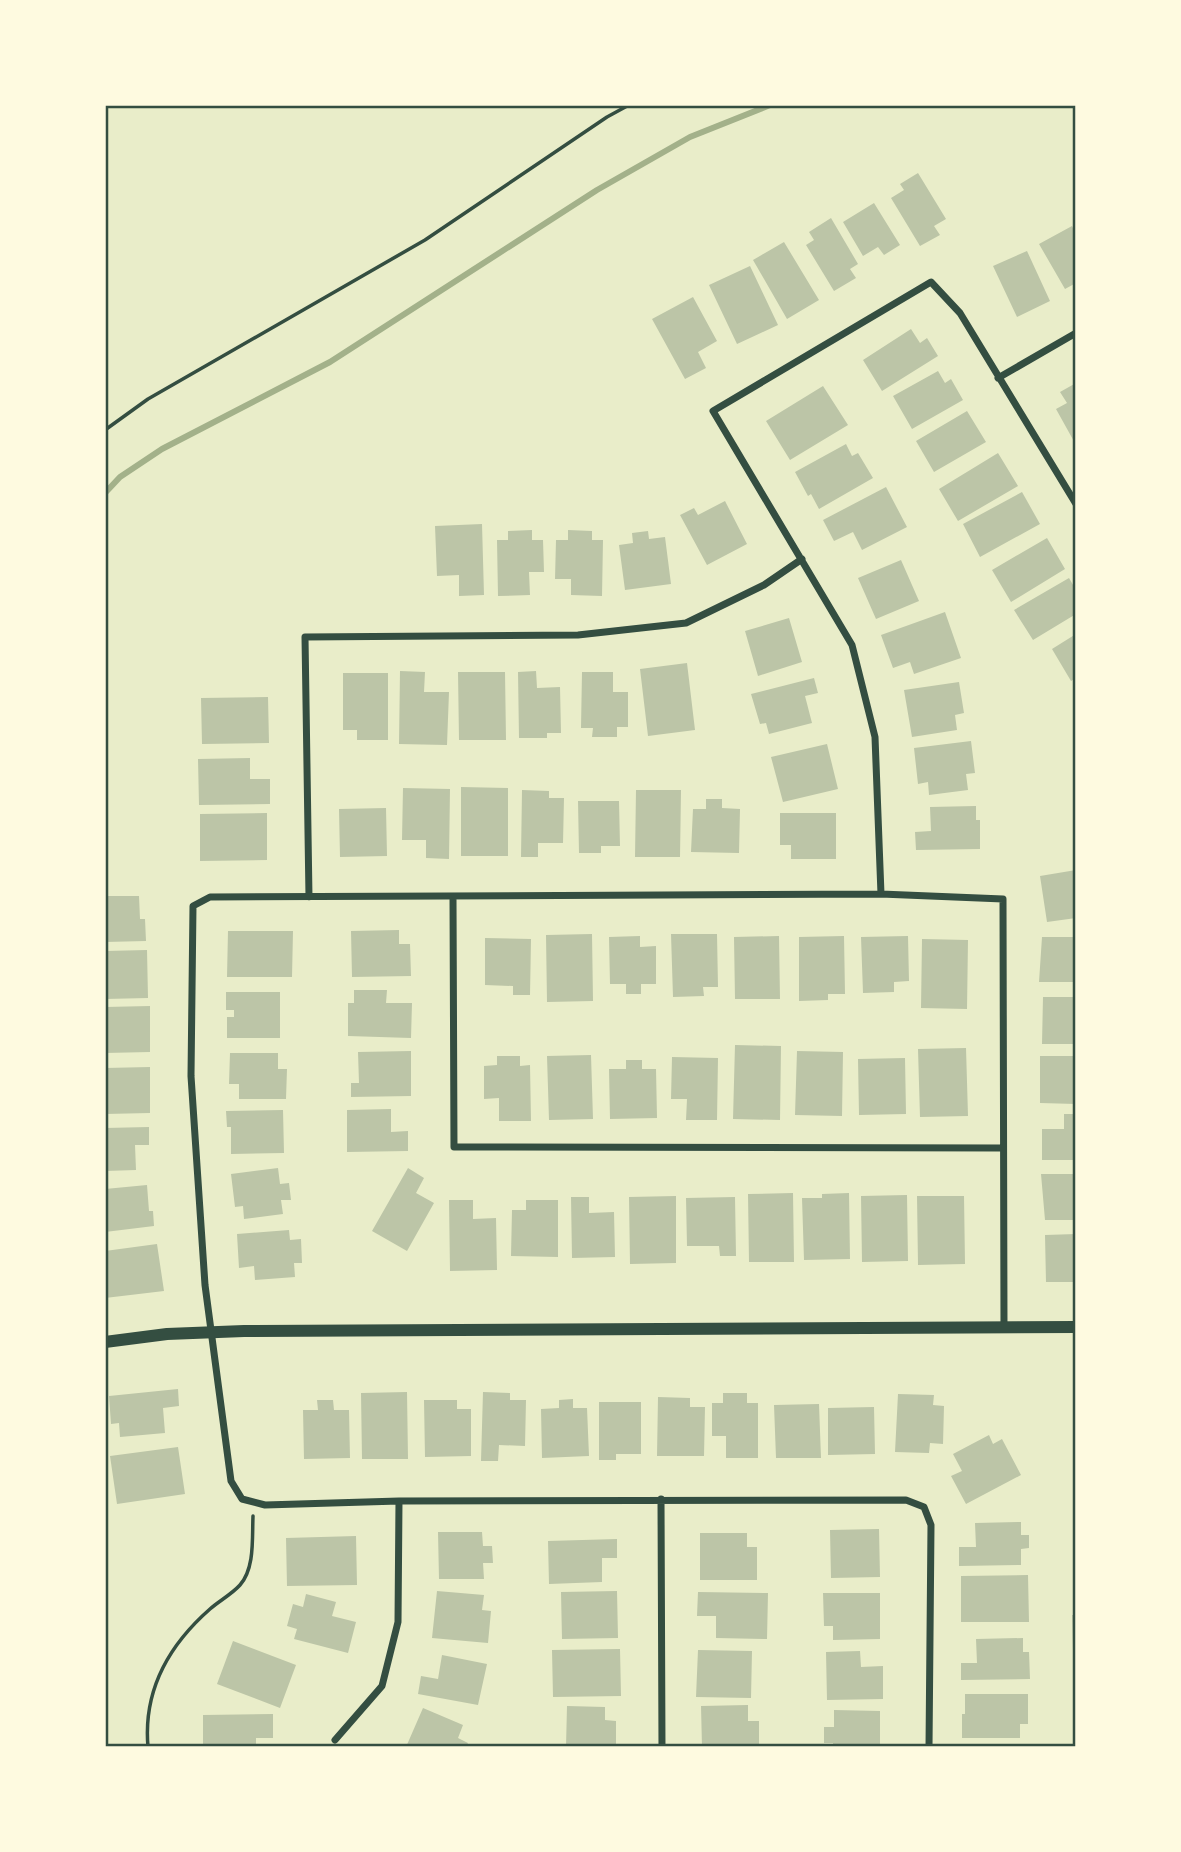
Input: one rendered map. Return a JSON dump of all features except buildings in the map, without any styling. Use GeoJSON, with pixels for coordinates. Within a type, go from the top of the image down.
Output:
{"type":"FeatureCollection","features":[{"type":"Feature","properties":{"kind":"street"},"geometry":{"type":"LineString","coordinates":[[881,894],[875,737],[852,645],[713,411],[931,282],[960,313],[1076,504]]}},
{"type":"Feature","properties":{"kind":"street"},"geometry":{"type":"LineString","coordinates":[[998,378],[1076,333]]}},
{"type":"Feature","properties":{"kind":"street"},"geometry":{"type":"LineString","coordinates":[[309,897],[305,637],[578,635],[686,623],[764,585],[802,559]]}},
{"type":"Feature","properties":{"kind":"street"},"geometry":{"type":"LineString","coordinates":[[929,1747],[931,1525],[924,1507],[906,1500],[399,1501],[265,1505],[242,1499],[231,1481],[205,1284],[191,1076],[193,906],[211,897],[881,894],[1003,899],[1004,1327]]}},
{"type":"Feature","properties":{"kind":"street"},"geometry":{"type":"LineString","coordinates":[[453,897],[454,1147],[1003,1148]]}},
{"type":"Feature","properties":{"kind":"street"},"geometry":{"type":"LineString","coordinates":[[105,1342],[167,1334],[211,1332],[1076,1327]]}},
{"type":"Feature","properties":{"kind":"street"},"geometry":{"type":"LineString","coordinates":[[661,1499],[662,1747]]}},
{"type":"Feature","properties":{"kind":"street"},"geometry":{"type":"LineString","coordinates":[[335,1740],[382,1686],[398,1622],[399,1501]]}},
{"type":"Feature","properties":{"kind":"path"},"geometry":{"type":"LineString","coordinates":[[105,430],[148,399],[425,240],[607,117],[629,105]]}},
{"type":"Feature","properties":{"kind":"path"},"geometry":{"type":"LineString","coordinates":[[148,1747],[146,1730],[152,1699],[158,1676],[171,1650],[188,1629],[240,1585],[245,1577],[250,1562],[254,1502]]}},
{"type":"Feature","properties":{"kind":"waterway"},"geometry":{"type":"LineString","coordinates":[[105,493],[120,477],[162,449],[330,362],[597,190],[690,137],[770,105]]}}]}
